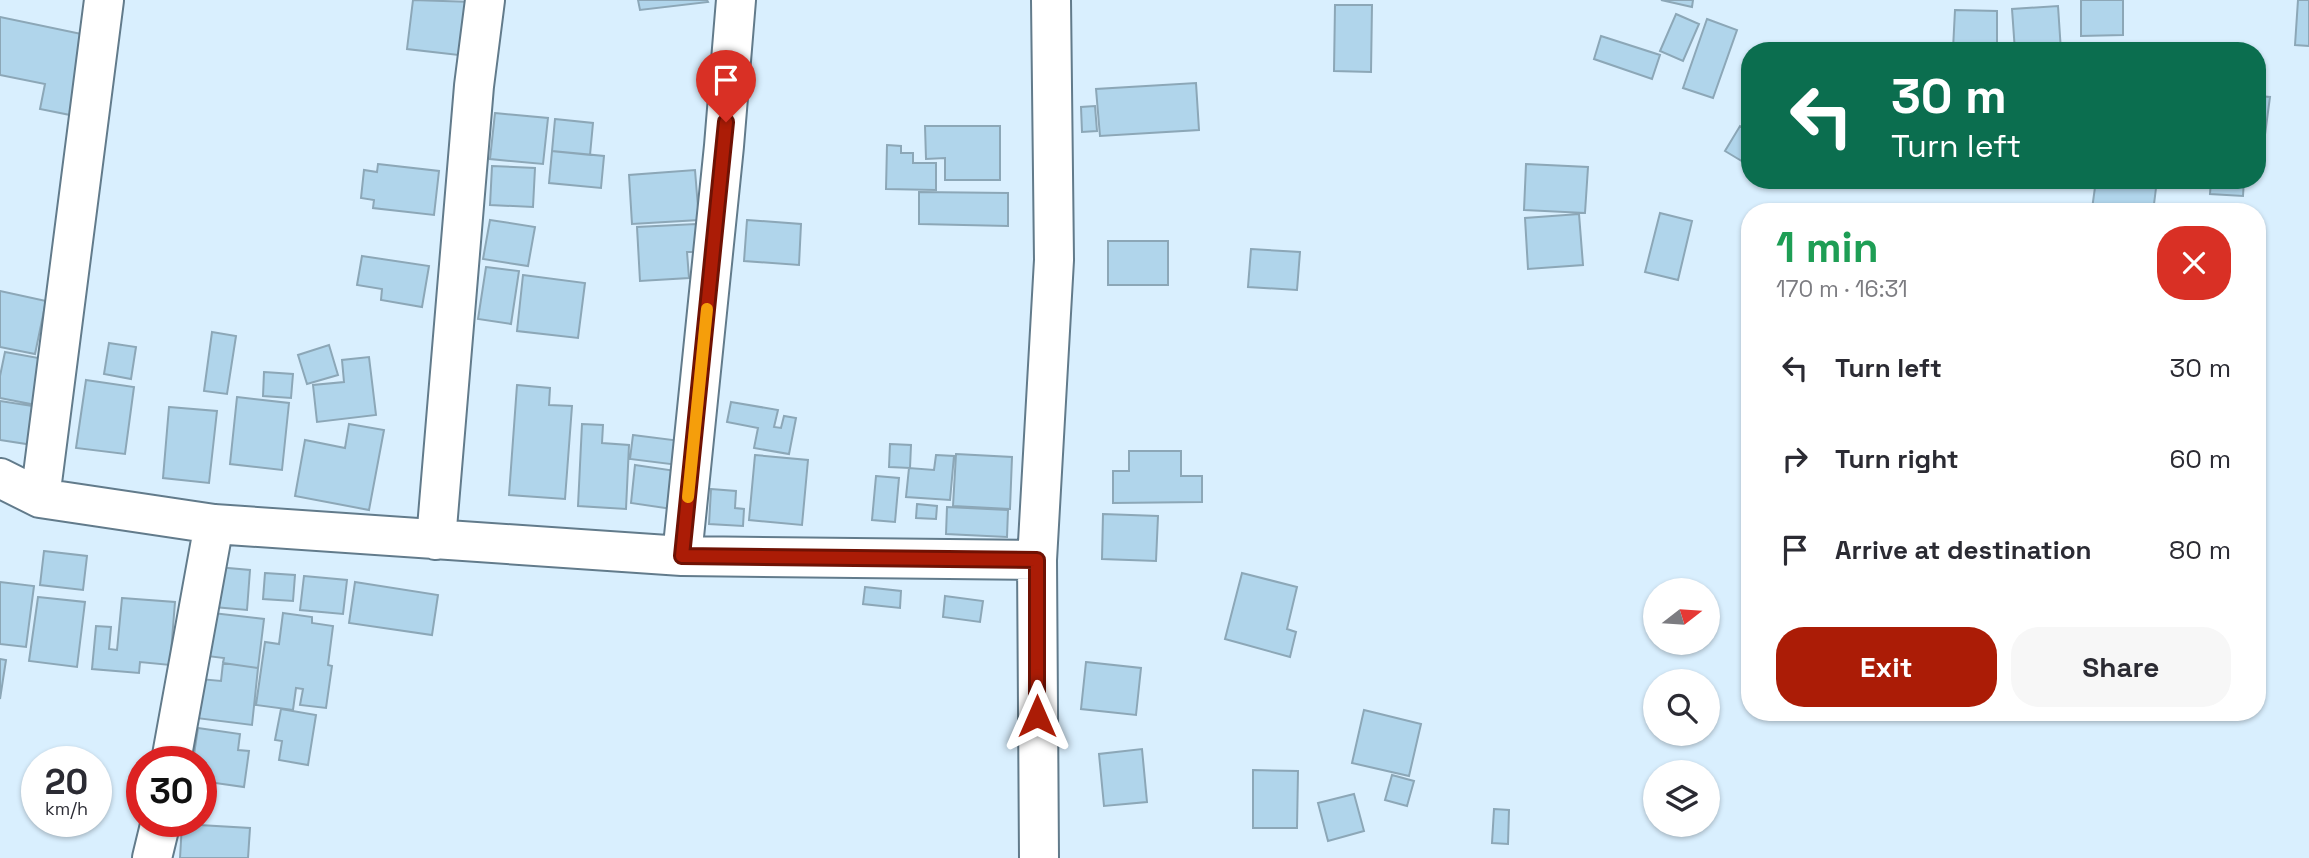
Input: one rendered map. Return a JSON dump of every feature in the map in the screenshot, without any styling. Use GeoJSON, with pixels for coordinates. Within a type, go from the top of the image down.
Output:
{"type":"FeatureCollection","features":[{"type":"Feature","properties":{"kind":"street"},"geometry":{"type":"LineString","coordinates":[[40,498],[104,0]]}},
{"type":"Feature","properties":{"kind":"street"},"geometry":{"type":"LineString","coordinates":[[436,540],[474,86],[485,0]]}},
{"type":"Feature","properties":{"kind":"street"},"geometry":{"type":"LineString","coordinates":[[682,556],[724,146],[736,0]]}},
{"type":"Feature","properties":{"kind":"street"},"geometry":{"type":"LineString","coordinates":[[1039,858],[1037,560],[1054,260],[1051,0]]}},
{"type":"Feature","properties":{"kind":"street"},"geometry":{"type":"LineString","coordinates":[[0,478],[40,498],[214,524],[682,556],[1037,560]]}},
{"type":"Feature","properties":{"kind":"street"},"geometry":{"type":"LineString","coordinates":[[174,746],[214,524]]}},
{"type":"Feature","properties":{"kind":"street"},"geometry":{"type":"LineString","coordinates":[[152,858],[157,837]]}},
{"type":"Feature","properties":{"kind":"building"},"geometry":{"type":"Polygon","coordinates":[[[413,0],[473,2],[467,56],[407,49],[413,0]]]}},
{"type":"Feature","properties":{"kind":"building"},"geometry":{"type":"Polygon","coordinates":[[[638,0],[707,0],[708,2],[640,10],[638,0]]]}},
{"type":"Feature","properties":{"kind":"building"},"geometry":{"type":"Polygon","coordinates":[[[1661,0],[1693,0],[1692,7],[1661,0]]]}},
{"type":"Feature","properties":{"kind":"building"},"geometry":{"type":"Polygon","coordinates":[[[2081,0],[2123,0],[2123,35],[2081,36],[2081,0]]]}},
{"type":"Feature","properties":{"kind":"building"},"geometry":{"type":"Polygon","coordinates":[[[2298,0],[2309,0],[2309,46],[2295,45],[2298,0]]]}},
{"type":"Feature","properties":{"kind":"building"},"geometry":{"type":"Polygon","coordinates":[[[1335,5],[1372,5],[1371,72],[1334,71],[1335,5]]]}},
{"type":"Feature","properties":{"kind":"building"},"geometry":{"type":"Polygon","coordinates":[[[2058,6],[2060,42],[2014,42],[2012,9],[2058,6]]]}},
{"type":"Feature","properties":{"kind":"building"},"geometry":{"type":"Polygon","coordinates":[[[1955,10],[1997,11],[1997,42],[1953,42],[1955,10]]]}},
{"type":"Feature","properties":{"kind":"building"},"geometry":{"type":"Polygon","coordinates":[[[1676,14],[1699,24],[1683,61],[1660,51],[1676,14]]]}},
{"type":"Feature","properties":{"kind":"building"},"geometry":{"type":"Polygon","coordinates":[[[0,17],[91,36],[75,116],[40,109],[45,84],[0,75],[0,17]]]}},
{"type":"Feature","properties":{"kind":"building"},"geometry":{"type":"Polygon","coordinates":[[[1707,19],[1737,30],[1713,98],[1683,88],[1707,19]]]}},
{"type":"Feature","properties":{"kind":"building"},"geometry":{"type":"Polygon","coordinates":[[[1601,36],[1660,55],[1652,79],[1594,59],[1601,36]]]}},
{"type":"Feature","properties":{"kind":"building"},"geometry":{"type":"Polygon","coordinates":[[[1196,83],[1199,130],[1100,136],[1096,89],[1196,83]]]}},
{"type":"Feature","properties":{"kind":"building"},"geometry":{"type":"Polygon","coordinates":[[[2266,97],[2270,97],[2266,127],[2266,97]]]}},
{"type":"Feature","properties":{"kind":"building"},"geometry":{"type":"Polygon","coordinates":[[[1095,106],[1097,131],[1082,132],[1081,107],[1095,106]]]}},
{"type":"Feature","properties":{"kind":"building"},"geometry":{"type":"Polygon","coordinates":[[[495,113],[548,118],[543,164],[490,159],[495,113]]]}},
{"type":"Feature","properties":{"kind":"building"},"geometry":{"type":"Polygon","coordinates":[[[555,119],[593,123],[590,155],[552,151],[555,119]]]}},
{"type":"Feature","properties":{"kind":"building"},"geometry":{"type":"Polygon","coordinates":[[[925,126],[1000,126],[1000,180],[945,180],[945,158],[926,159],[925,126]]]}},
{"type":"Feature","properties":{"kind":"building"},"geometry":{"type":"Polygon","coordinates":[[[1740,126],[1741,127],[1741,161],[1725,151],[1740,126]]]}},
{"type":"Feature","properties":{"kind":"building"},"geometry":{"type":"Polygon","coordinates":[[[887,145],[901,146],[901,153],[913,153],[913,163],[936,163],[936,190],[886,189],[887,145]]]}},
{"type":"Feature","properties":{"kind":"building"},"geometry":{"type":"Polygon","coordinates":[[[552,151],[604,156],[601,188],[549,183],[552,151]]]}},
{"type":"Feature","properties":{"kind":"building"},"geometry":{"type":"Polygon","coordinates":[[[378,164],[439,171],[434,215],[373,208],[374,200],[361,198],[364,170],[377,172],[378,164]]]}},
{"type":"Feature","properties":{"kind":"building"},"geometry":{"type":"Polygon","coordinates":[[[1526,164],[1588,167],[1585,213],[1524,210],[1526,164]]]}},
{"type":"Feature","properties":{"kind":"building"},"geometry":{"type":"Polygon","coordinates":[[[492,166],[535,168],[533,207],[490,205],[492,166]]]}},
{"type":"Feature","properties":{"kind":"building"},"geometry":{"type":"Polygon","coordinates":[[[695,170],[699,220],[632,224],[629,175],[695,170]]]}},
{"type":"Feature","properties":{"kind":"building"},"geometry":{"type":"Polygon","coordinates":[[[2095,189],[2156,189],[2154,203],[2093,203],[2095,189]]]}},
{"type":"Feature","properties":{"kind":"building"},"geometry":{"type":"Polygon","coordinates":[[[2210,189],[2243,189],[2243,196],[2210,194],[2210,189]]]}},
{"type":"Feature","properties":{"kind":"building"},"geometry":{"type":"Polygon","coordinates":[[[919,192],[1008,193],[1008,226],[919,224],[919,192]]]}},
{"type":"Feature","properties":{"kind":"building"},"geometry":{"type":"Polygon","coordinates":[[[1660,213],[1692,221],[1678,280],[1645,272],[1660,213]]]}},
{"type":"Feature","properties":{"kind":"building"},"geometry":{"type":"Polygon","coordinates":[[[1579,214],[1583,265],[1528,269],[1525,218],[1579,214]]]}},
{"type":"Feature","properties":{"kind":"building"},"geometry":{"type":"Polygon","coordinates":[[[490,220],[535,227],[528,266],[483,259],[490,220]]]}},
{"type":"Feature","properties":{"kind":"building"},"geometry":{"type":"Polygon","coordinates":[[[747,220],[801,224],[799,265],[744,261],[747,220]]]}},
{"type":"Feature","properties":{"kind":"building"},"geometry":{"type":"Polygon","coordinates":[[[696,224],[698,252],[687,252],[689,278],[640,281],[637,227],[696,224]]]}},
{"type":"Feature","properties":{"kind":"building"},"geometry":{"type":"Polygon","coordinates":[[[1108,241],[1168,241],[1168,285],[1108,285],[1108,241]]]}},
{"type":"Feature","properties":{"kind":"building"},"geometry":{"type":"Polygon","coordinates":[[[1251,249],[1300,252],[1297,290],[1248,287],[1251,249]]]}},
{"type":"Feature","properties":{"kind":"building"},"geometry":{"type":"Polygon","coordinates":[[[362,256],[429,266],[422,307],[381,300],[382,289],[357,285],[362,256]]]}},
{"type":"Feature","properties":{"kind":"building"},"geometry":{"type":"Polygon","coordinates":[[[486,267],[519,271],[511,324],[478,319],[486,267]]]}},
{"type":"Feature","properties":{"kind":"building"},"geometry":{"type":"Polygon","coordinates":[[[523,275],[585,283],[578,338],[517,331],[523,275]]]}},
{"type":"Feature","properties":{"kind":"building"},"geometry":{"type":"Polygon","coordinates":[[[0,291],[46,301],[35,354],[0,347],[0,291]]]}},
{"type":"Feature","properties":{"kind":"building"},"geometry":{"type":"Polygon","coordinates":[[[212,332],[236,336],[227,394],[204,391],[212,332]]]}},
{"type":"Feature","properties":{"kind":"building"},"geometry":{"type":"Polygon","coordinates":[[[109,343],[136,347],[131,379],[104,374],[109,343]]]}},
{"type":"Feature","properties":{"kind":"building"},"geometry":{"type":"Polygon","coordinates":[[[329,345],[338,375],[307,384],[298,355],[329,345]]]}},
{"type":"Feature","properties":{"kind":"building"},"geometry":{"type":"Polygon","coordinates":[[[5,352],[44,359],[36,405],[0,398],[0,376],[5,352]]]}},
{"type":"Feature","properties":{"kind":"building"},"geometry":{"type":"Polygon","coordinates":[[[369,357],[376,415],[317,422],[313,385],[344,382],[342,360],[369,357]]]}},
{"type":"Feature","properties":{"kind":"building"},"geometry":{"type":"Polygon","coordinates":[[[264,372],[293,374],[291,398],[263,396],[264,372]]]}},
{"type":"Feature","properties":{"kind":"building"},"geometry":{"type":"Polygon","coordinates":[[[86,380],[134,387],[125,454],[76,448],[86,380]]]}},
{"type":"Feature","properties":{"kind":"building"},"geometry":{"type":"Polygon","coordinates":[[[517,385],[550,388],[549,405],[572,406],[565,499],[509,495],[517,385]]]}},
{"type":"Feature","properties":{"kind":"building"},"geometry":{"type":"Polygon","coordinates":[[[237,397],[289,403],[282,470],[230,464],[237,397]]]}},
{"type":"Feature","properties":{"kind":"building"},"geometry":{"type":"Polygon","coordinates":[[[0,401],[39,407],[33,445],[0,440],[0,401]]]}},
{"type":"Feature","properties":{"kind":"building"},"geometry":{"type":"Polygon","coordinates":[[[731,402],[778,410],[774,427],[781,428],[784,416],[796,418],[789,454],[754,448],[758,428],[727,422],[731,402]]]}},
{"type":"Feature","properties":{"kind":"building"},"geometry":{"type":"Polygon","coordinates":[[[169,407],[217,411],[209,483],[163,478],[169,407]]]}},
{"type":"Feature","properties":{"kind":"building"},"geometry":{"type":"Polygon","coordinates":[[[349,424],[384,430],[369,510],[295,496],[305,440],[345,448],[349,424]]]}},
{"type":"Feature","properties":{"kind":"building"},"geometry":{"type":"Polygon","coordinates":[[[582,424],[603,425],[602,443],[629,445],[626,509],[578,506],[582,424]]]}},
{"type":"Feature","properties":{"kind":"building"},"geometry":{"type":"Polygon","coordinates":[[[633,435],[681,441],[678,465],[630,459],[633,435]]]}},
{"type":"Feature","properties":{"kind":"building"},"geometry":{"type":"Polygon","coordinates":[[[890,444],[911,445],[910,468],[889,467],[890,444]]]}},
{"type":"Feature","properties":{"kind":"building"},"geometry":{"type":"Polygon","coordinates":[[[1129,451],[1181,451],[1181,476],[1202,476],[1202,502],[1113,503],[1113,471],[1129,471],[1129,451]]]}},
{"type":"Feature","properties":{"kind":"building"},"geometry":{"type":"Polygon","coordinates":[[[956,454],[1012,457],[1010,509],[953,506],[956,454]]]}},
{"type":"Feature","properties":{"kind":"building"},"geometry":{"type":"Polygon","coordinates":[[[755,455],[808,460],[802,525],[749,520],[755,455]]]}},
{"type":"Feature","properties":{"kind":"building"},"geometry":{"type":"Polygon","coordinates":[[[936,455],[954,456],[950,500],[906,497],[909,468],[934,470],[936,455]]]}},
{"type":"Feature","properties":{"kind":"building"},"geometry":{"type":"Polygon","coordinates":[[[635,465],[676,471],[672,509],[631,503],[635,465]]]}},
{"type":"Feature","properties":{"kind":"building"},"geometry":{"type":"Polygon","coordinates":[[[876,476],[899,478],[895,522],[872,520],[876,476]]]}},
{"type":"Feature","properties":{"kind":"building"},"geometry":{"type":"Polygon","coordinates":[[[711,489],[736,491],[735,508],[744,509],[743,526],[709,524],[711,489]]]}},
{"type":"Feature","properties":{"kind":"building"},"geometry":{"type":"Polygon","coordinates":[[[917,504],[937,506],[936,519],[916,518],[917,504]]]}},
{"type":"Feature","properties":{"kind":"building"},"geometry":{"type":"Polygon","coordinates":[[[947,507],[1008,510],[1007,537],[946,534],[947,507]]]}},
{"type":"Feature","properties":{"kind":"building"},"geometry":{"type":"Polygon","coordinates":[[[1103,514],[1158,516],[1156,561],[1102,559],[1103,514]]]}},
{"type":"Feature","properties":{"kind":"building"},"geometry":{"type":"Polygon","coordinates":[[[44,551],[87,556],[83,590],[40,585],[44,551]]]}},
{"type":"Feature","properties":{"kind":"building"},"geometry":{"type":"Polygon","coordinates":[[[217,567],[250,570],[247,610],[214,607],[217,567]]]}},
{"type":"Feature","properties":{"kind":"building"},"geometry":{"type":"Polygon","coordinates":[[[265,573],[295,575],[293,601],[263,599],[265,573]]]}},
{"type":"Feature","properties":{"kind":"building"},"geometry":{"type":"Polygon","coordinates":[[[1242,573],[1297,587],[1287,629],[1296,632],[1290,657],[1225,639],[1242,573]]]}},
{"type":"Feature","properties":{"kind":"building"},"geometry":{"type":"Polygon","coordinates":[[[304,576],[347,580],[343,614],[300,610],[304,576]]]}},
{"type":"Feature","properties":{"kind":"building"},"geometry":{"type":"Polygon","coordinates":[[[0,582],[34,586],[26,647],[0,644],[0,582]]]}},
{"type":"Feature","properties":{"kind":"building"},"geometry":{"type":"Polygon","coordinates":[[[355,582],[438,595],[432,635],[349,623],[355,582]]]}},
{"type":"Feature","properties":{"kind":"building"},"geometry":{"type":"Polygon","coordinates":[[[865,587],[901,591],[900,608],[863,604],[865,587]]]}},
{"type":"Feature","properties":{"kind":"building"},"geometry":{"type":"Polygon","coordinates":[[[945,596],[983,601],[980,622],[943,617],[945,596]]]}},
{"type":"Feature","properties":{"kind":"building"},"geometry":{"type":"Polygon","coordinates":[[[38,597],[85,602],[77,667],[29,661],[38,597]]]}},
{"type":"Feature","properties":{"kind":"building"},"geometry":{"type":"Polygon","coordinates":[[[122,598],[175,602],[170,665],[140,662],[139,673],[92,669],[96,626],[111,627],[109,649],[117,650],[122,598]]]}},
{"type":"Feature","properties":{"kind":"building"},"geometry":{"type":"Polygon","coordinates":[[[204,612],[264,619],[258,668],[223,663],[224,658],[199,655],[204,612]]]}},
{"type":"Feature","properties":{"kind":"building"},"geometry":{"type":"Polygon","coordinates":[[[283,613],[312,617],[312,623],[333,626],[328,665],[332,666],[326,708],[300,705],[303,689],[296,688],[293,710],[256,705],[265,642],[279,644],[283,613]]]}},
{"type":"Feature","properties":{"kind":"building"},"geometry":{"type":"Polygon","coordinates":[[[0,659],[6,660],[0,699],[0,659]]]}},
{"type":"Feature","properties":{"kind":"building"},"geometry":{"type":"Polygon","coordinates":[[[1086,662],[1141,668],[1136,715],[1081,709],[1086,662]]]}},
{"type":"Feature","properties":{"kind":"building"},"geometry":{"type":"Polygon","coordinates":[[[223,663],[258,668],[252,725],[196,718],[200,679],[221,681],[223,663]]]}},
{"type":"Feature","properties":{"kind":"building"},"geometry":{"type":"Polygon","coordinates":[[[281,709],[316,715],[308,765],[279,760],[282,741],[275,740],[281,709]]]}},
{"type":"Feature","properties":{"kind":"building"},"geometry":{"type":"Polygon","coordinates":[[[1364,710],[1421,724],[1409,776],[1352,763],[1364,710]]]}},
{"type":"Feature","properties":{"kind":"building"},"geometry":{"type":"Polygon","coordinates":[[[198,728],[240,734],[238,750],[249,751],[244,787],[217,783],[217,746],[195,746],[198,728]]]}},
{"type":"Feature","properties":{"kind":"building"},"geometry":{"type":"Polygon","coordinates":[[[1142,749],[1147,802],[1104,806],[1099,754],[1142,749]]]}},
{"type":"Feature","properties":{"kind":"building"},"geometry":{"type":"Polygon","coordinates":[[[1253,770],[1298,771],[1297,828],[1253,828],[1253,770]]]}},
{"type":"Feature","properties":{"kind":"building"},"geometry":{"type":"Polygon","coordinates":[[[1392,775],[1414,781],[1407,806],[1385,800],[1392,775]]]}},
{"type":"Feature","properties":{"kind":"building"},"geometry":{"type":"Polygon","coordinates":[[[1354,794],[1364,831],[1328,841],[1318,803],[1354,794]]]}},
{"type":"Feature","properties":{"kind":"building"},"geometry":{"type":"Polygon","coordinates":[[[1494,809],[1509,810],[1508,844],[1492,843],[1494,809]]]}},
{"type":"Feature","properties":{"kind":"building"},"geometry":{"type":"Polygon","coordinates":[[[217,826],[250,828],[248,858],[180,858],[181,837],[217,837],[217,826]]]}},
{"type":"Feature","properties":{"kind":"slow traffic"},"geometry":{"type":"LineString","coordinates":[[688,497],[707,309]]}},
{"type":"Feature","properties":{"kind":"route"},"geometry":{"type":"LineString","coordinates":[[726,122],[682,556],[1037,560],[1037,716]]}}]}
